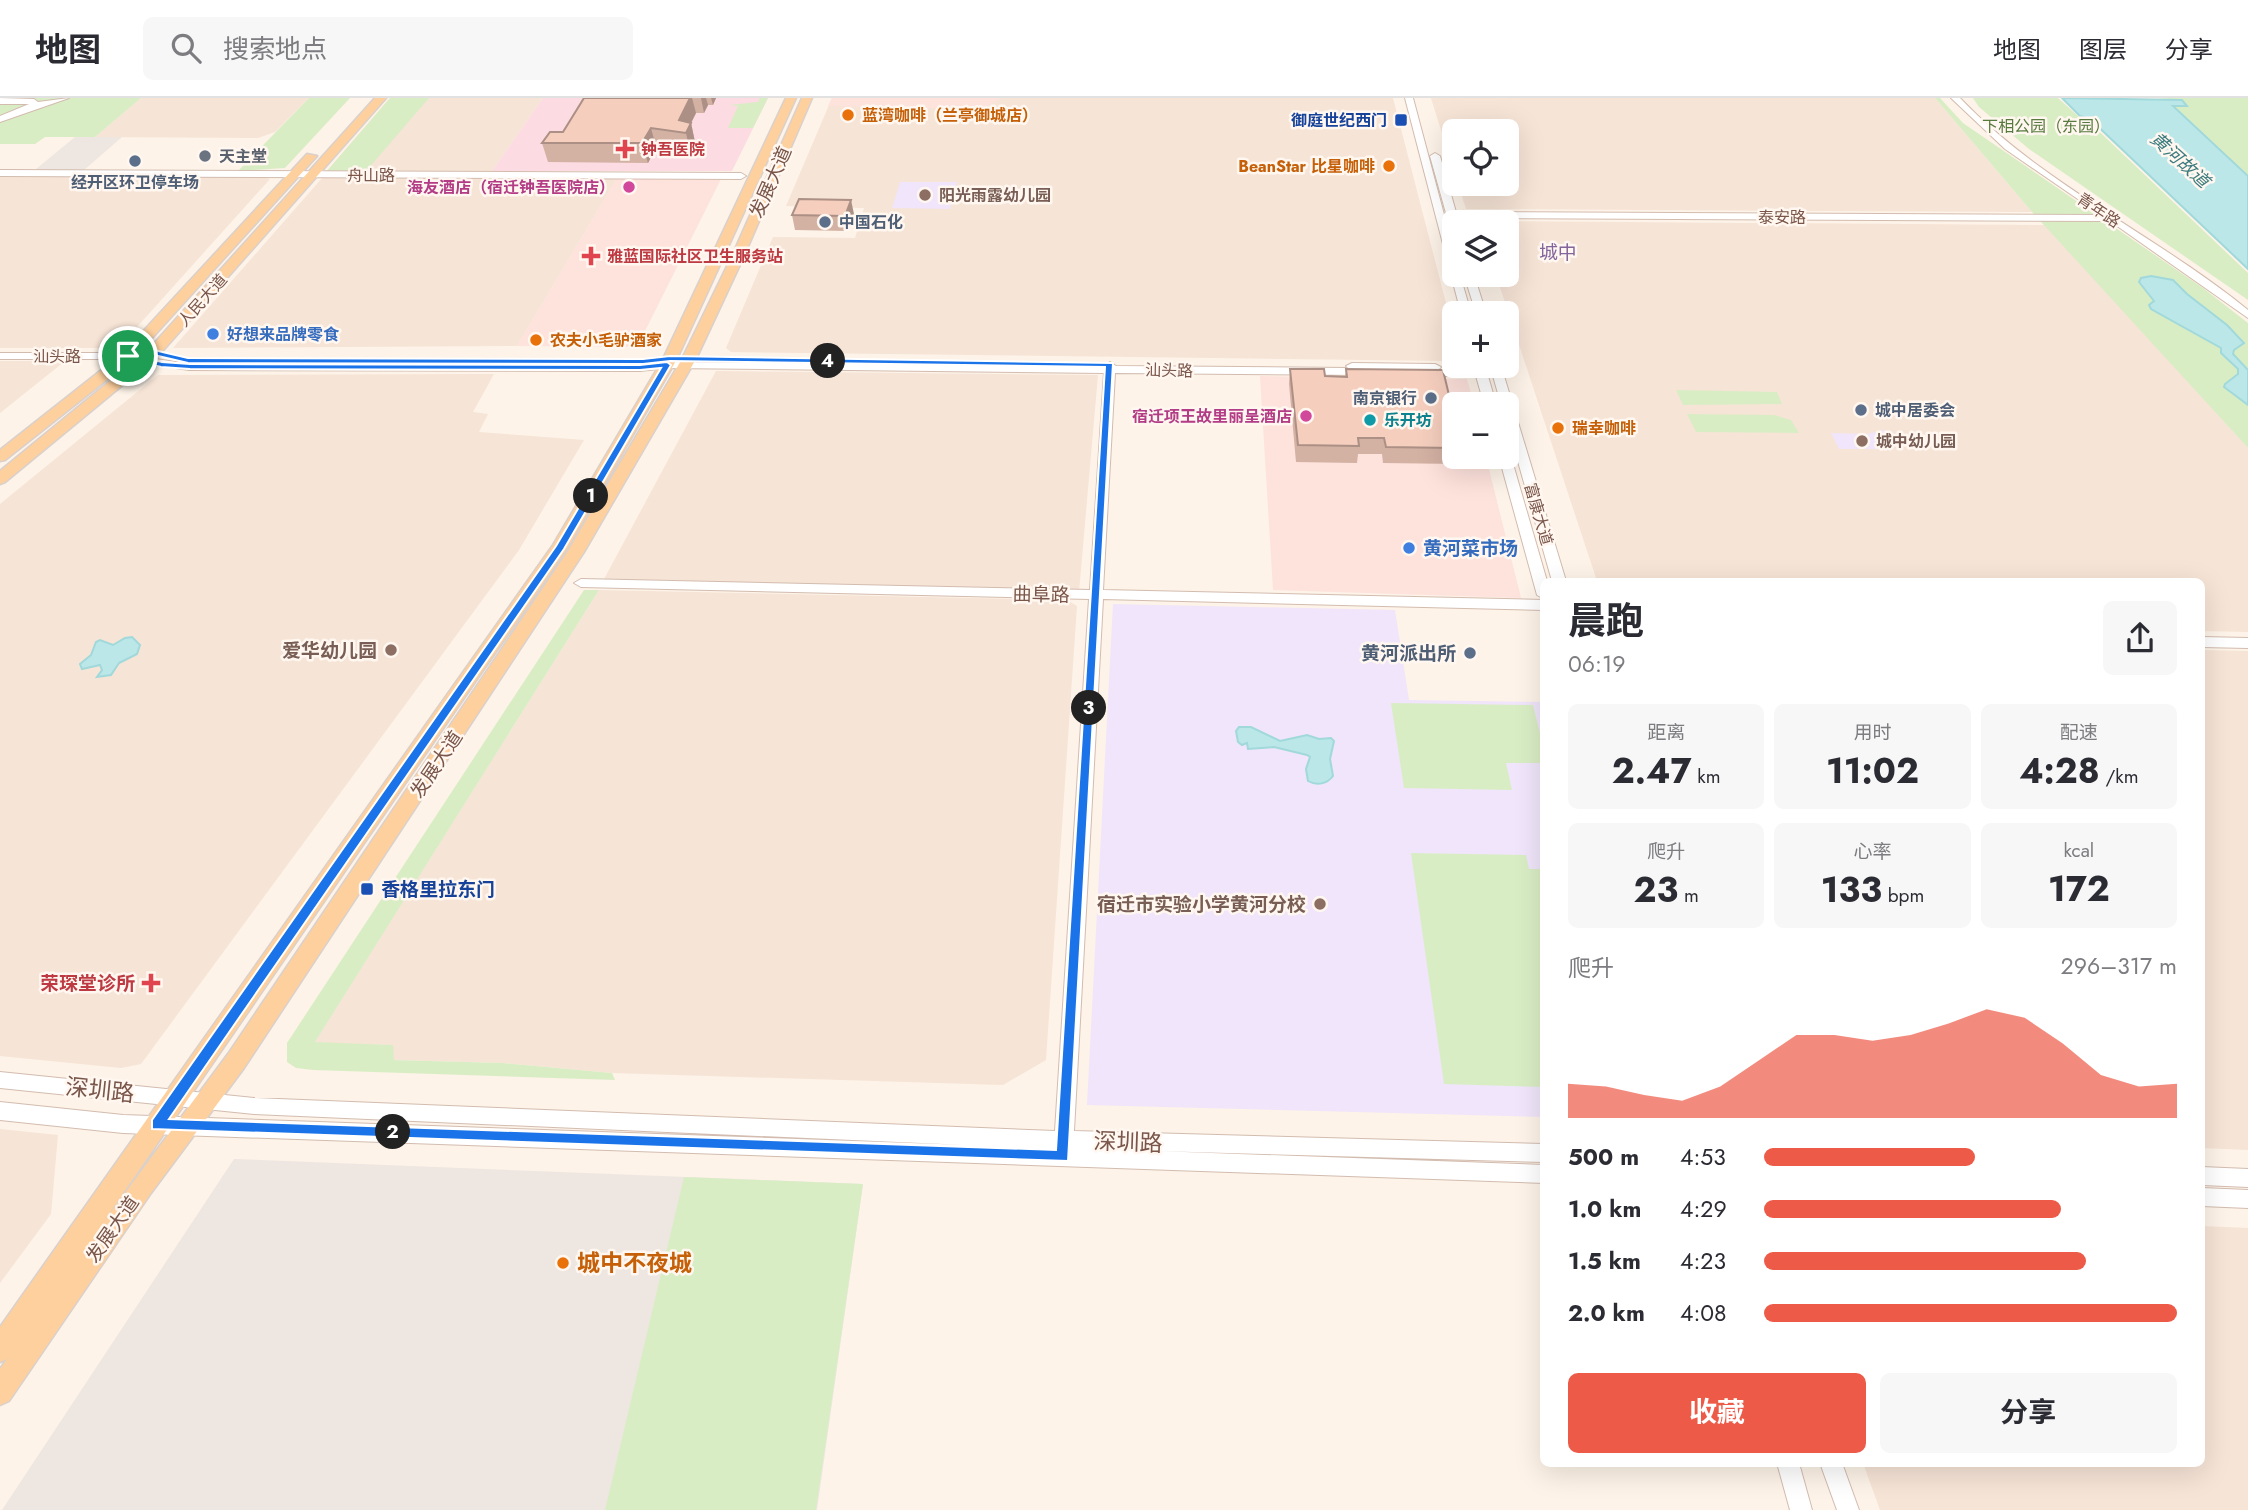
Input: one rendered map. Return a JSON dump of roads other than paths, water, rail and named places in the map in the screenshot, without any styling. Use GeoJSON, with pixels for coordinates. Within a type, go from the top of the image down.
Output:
{"type":"FeatureCollection","features":[{"type":"Feature","properties":{"kind":"main road","name":"人民大道"},"geometry":{"type":"LineString","coordinates":[[0,457],[130,354],[364,98]]}},
{"type":"Feature","properties":{"kind":"main road","name":"人民大道"},"geometry":{"type":"LineString","coordinates":[[0,479],[150,356],[381,98]]}},
{"type":"Feature","properties":{"kind":"main road","name":"发展大道"},"geometry":{"type":"LineString","coordinates":[[0,1392],[143,1185],[207,1101],[555,586],[615,489],[678,362],[791,98]]}},
{"type":"Feature","properties":{"kind":"main road","name":"发展大道"},"geometry":{"type":"LineString","coordinates":[[0,1349],[475,673],[560,547],[678,362],[738,256],[807,98]]}},
{"type":"Feature","properties":{"kind":"street"},"geometry":{"type":"LineString","coordinates":[[0,119],[65,98]]}},
{"type":"Feature","properties":{"kind":"street"},"geometry":{"type":"LineString","coordinates":[[1409,98],[1442,224]]}},
{"type":"Feature","properties":{"kind":"street"},"geometry":{"type":"LineString","coordinates":[[1419,98],[1450,210]]}},
{"type":"Feature","properties":{"kind":"street"},"geometry":{"type":"LineString","coordinates":[[8,101],[47,102]]}},
{"type":"Feature","properties":{"kind":"street"},"geometry":{"type":"LineString","coordinates":[[8,101],[19,104],[10,114]]}},
{"type":"Feature","properties":{"kind":"street","name":"青年路"},"geometry":{"type":"LineString","coordinates":[[1961,101],[2007,146],[2248,315]]}},
{"type":"Feature","properties":{"kind":"street","name":"青年路"},"geometry":{"type":"LineString","coordinates":[[1961,101],[2005,140],[2151,239],[2248,310]]}},
{"type":"Feature","properties":{"kind":"street","name":"舟山路"},"geometry":{"type":"LineString","coordinates":[[0,173],[741,176]]}},
{"type":"Feature","properties":{"kind":"street","name":"泰安路"},"geometry":{"type":"LineString","coordinates":[[1519,219],[2112,218]]}},
{"type":"Feature","properties":{"kind":"street","name":"汕头路"},"geometry":{"type":"LineString","coordinates":[[0,353],[130,354],[150,356],[161,364],[190,367],[640,368],[678,362],[1442,369]]}},
{"type":"Feature","properties":{"kind":"street"},"geometry":{"type":"LineString","coordinates":[[1063,1148],[1110,367]]}},
{"type":"Feature","properties":{"kind":"street","name":"富康大道"},"geometry":{"type":"LineString","coordinates":[[1500,378],[1558,578]]}},
{"type":"Feature","properties":{"kind":"street","name":"富康大道"},"geometry":{"type":"LineString","coordinates":[[1508,469],[1540,581]]}},
{"type":"Feature","properties":{"kind":"street","name":"曲阜路"},"geometry":{"type":"LineString","coordinates":[[581,583],[1540,605]]}},
{"type":"Feature","properties":{"kind":"street"},"geometry":{"type":"LineString","coordinates":[[2205,642],[2248,643]]}},
{"type":"Feature","properties":{"kind":"street","name":"深圳路"},"geometry":{"type":"LineString","coordinates":[[0,1080],[254,1106],[1540,1174]]}},
{"type":"Feature","properties":{"kind":"street","name":"深圳路"},"geometry":{"type":"LineString","coordinates":[[0,1111],[187,1126],[1063,1148],[1540,1153]]}},
{"type":"Feature","properties":{"kind":"street"},"geometry":{"type":"LineString","coordinates":[[2205,1176],[2248,1178]]}},
{"type":"Feature","properties":{"kind":"street"},"geometry":{"type":"LineString","coordinates":[[2205,1197],[2248,1199]]}},
{"type":"Feature","properties":{"kind":"street"},"geometry":{"type":"LineString","coordinates":[[1789,1467],[1801,1510]]}},
{"type":"Feature","properties":{"kind":"street"},"geometry":{"type":"LineString","coordinates":[[1832,1467],[1848,1510]]}},
{"type":"Feature","properties":{"kind":"water","name":"黄河故道"},"geometry":{"type":"Polygon","coordinates":[[[2062,98],[2182,100],[2187,106],[2173,106],[2248,176],[2248,269],[2090,119],[2080,116],[2062,98]]]}},
{"type":"Feature","properties":{"kind":"water"},"geometry":{"type":"Polygon","coordinates":[[[2151,276],[2173,280],[2227,325],[2244,343],[2234,350],[2233,354],[2248,370],[2248,405],[2224,387],[2238,374],[2238,369],[2221,353],[2221,348],[2151,309],[2149,305],[2154,301],[2139,282],[2141,278],[2151,276]]]}},
{"type":"Feature","properties":{"kind":"water"},"geometry":{"type":"Polygon","coordinates":[[[132,637],[140,645],[137,654],[119,663],[111,675],[97,677],[102,670],[100,665],[82,669],[80,664],[91,655],[96,642],[100,640],[113,645],[132,637]]]}},
{"type":"Feature","properties":{"kind":"water"},"geometry":{"type":"Polygon","coordinates":[[[1239,727],[1251,727],[1280,741],[1307,735],[1319,739],[1331,738],[1334,741],[1330,759],[1333,776],[1322,783],[1308,781],[1306,769],[1310,757],[1274,747],[1248,749],[1247,743],[1242,745],[1238,742],[1236,731],[1239,727]]]}},
{"type":"Feature","properties":{"kind":"place","name":"蓝湾咖啡（兰亭御城店）"},"geometry":{"type":"Point","coordinates":[848,115]}},
{"type":"Feature","properties":{"kind":"place","name":"御庭世纪西门"},"geometry":{"type":"Point","coordinates":[1401,120]}},
{"type":"Feature","properties":{"kind":"place","name":"钟吾医院"},"geometry":{"type":"Point","coordinates":[625,149]}},
{"type":"Feature","properties":{"kind":"place","name":"天主堂"},"geometry":{"type":"Point","coordinates":[205,156]}},
{"type":"Feature","properties":{"kind":"place","name":"经开区环卫停车场"},"geometry":{"type":"Point","coordinates":[135,161]}},
{"type":"Feature","properties":{"kind":"place","name":"BeanStar 比星咖啡"},"geometry":{"type":"Point","coordinates":[1389,166]}},
{"type":"Feature","properties":{"kind":"place","name":"海友酒店（宿迁钟吾医院店）"},"geometry":{"type":"Point","coordinates":[629,187]}},
{"type":"Feature","properties":{"kind":"place","name":"阳光雨露幼儿园"},"geometry":{"type":"Point","coordinates":[925,195]}},
{"type":"Feature","properties":{"kind":"place","name":"中国石化"},"geometry":{"type":"Point","coordinates":[825,222]}},
{"type":"Feature","properties":{"kind":"place","name":"雅蓝国际社区卫生服务站"},"geometry":{"type":"Point","coordinates":[591,256]}},
{"type":"Feature","properties":{"kind":"place","name":"好想来品牌零食"},"geometry":{"type":"Point","coordinates":[213,334]}},
{"type":"Feature","properties":{"kind":"place","name":"农夫小毛驴酒家"},"geometry":{"type":"Point","coordinates":[536,340]}},
{"type":"Feature","properties":{"kind":"place","name":"南京银行"},"geometry":{"type":"Point","coordinates":[1431,398]}},
{"type":"Feature","properties":{"kind":"place","name":"城中居委会"},"geometry":{"type":"Point","coordinates":[1861,410]}},
{"type":"Feature","properties":{"kind":"place","name":"宿迁项王故里丽呈酒店"},"geometry":{"type":"Point","coordinates":[1306,416]}},
{"type":"Feature","properties":{"kind":"place","name":"乐开坊"},"geometry":{"type":"Point","coordinates":[1370,420]}},
{"type":"Feature","properties":{"kind":"place","name":"瑞幸咖啡"},"geometry":{"type":"Point","coordinates":[1558,428]}},
{"type":"Feature","properties":{"kind":"place","name":"城中幼儿园"},"geometry":{"type":"Point","coordinates":[1862,441]}},
{"type":"Feature","properties":{"kind":"place","name":"黄河菜市场"},"geometry":{"type":"Point","coordinates":[1409,548]}},
{"type":"Feature","properties":{"kind":"place","name":"爱华幼儿园"},"geometry":{"type":"Point","coordinates":[391,650]}},
{"type":"Feature","properties":{"kind":"place","name":"黄河派出所"},"geometry":{"type":"Point","coordinates":[1470,653]}},
{"type":"Feature","properties":{"kind":"place","name":"香格里拉东门"},"geometry":{"type":"Point","coordinates":[367,889]}},
{"type":"Feature","properties":{"kind":"place","name":"宿迁市实验小学黄河分校"},"geometry":{"type":"Point","coordinates":[1320,904]}},
{"type":"Feature","properties":{"kind":"place","name":"荣琛堂诊所"},"geometry":{"type":"Point","coordinates":[151,983]}},
{"type":"Feature","properties":{"kind":"place","name":"城中不夜城"},"geometry":{"type":"Point","coordinates":[563,1263]}},
{"type":"Feature","properties":{"kind":"district","name":"城中"},"geometry":{"type":"Point","coordinates":[1558,252]}},
{"type":"Feature","properties":{"kind":"park label","name":"下相公园（东园）"},"geometry":{"type":"Point","coordinates":[2046,126]}}]}
